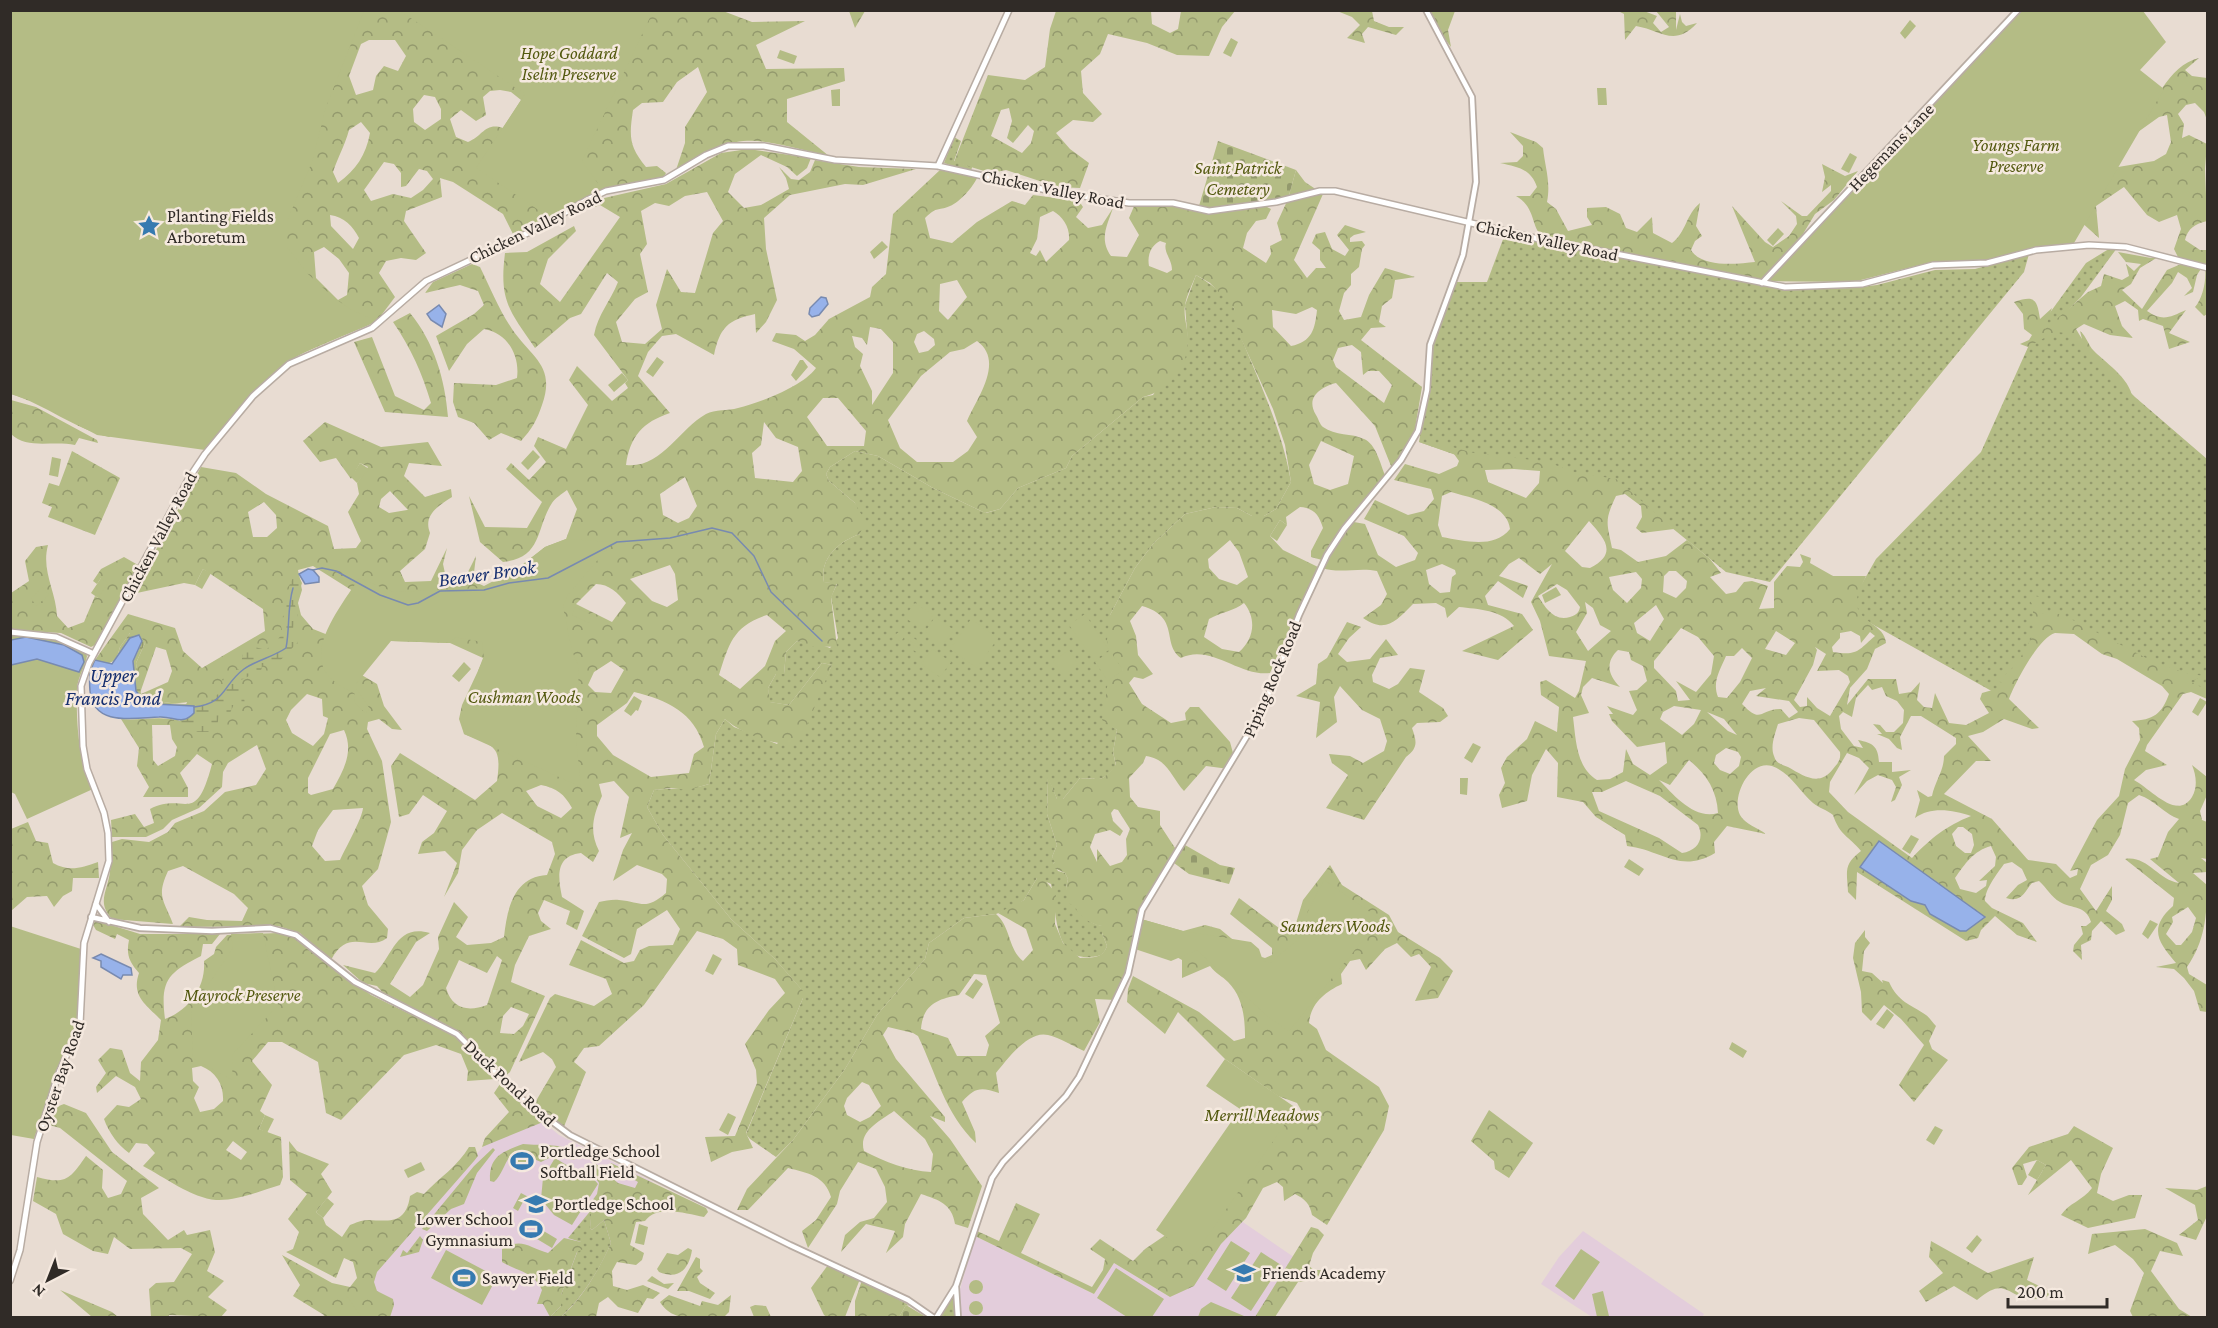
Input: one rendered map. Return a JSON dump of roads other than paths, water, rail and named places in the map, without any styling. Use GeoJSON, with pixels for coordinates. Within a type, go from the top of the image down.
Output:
{"type":"FeatureCollection","features":[{"type":"Feature","properties":{"kind":"main road"},"geometry":{"type":"LineString","coordinates":[[938,166],[1009,10]]}},
{"type":"Feature","properties":{"kind":"main road","name":"Chicken Valley Road"},"geometry":{"type":"LineString","coordinates":[[94,654],[195,467],[255,393],[289,364],[377,325],[426,281],[530,232],[601,193],[664,180],[706,155],[728,146],[764,146],[836,160],[938,166],[1051,191],[1129,203],[1173,203],[1209,211],[1276,202],[1320,191],[1335,191],[1470,224],[1785,287],[1862,284],[1933,265],[1988,262],[2036,250],[2089,245],[2126,248],[2208,268]]}},
{"type":"Feature","properties":{"kind":"main road"},"geometry":{"type":"LineString","coordinates":[[10,632],[56,637],[94,654]]}},
{"type":"Feature","properties":{"kind":"main road"},"geometry":{"type":"LineString","coordinates":[[85,649],[100,644]]}},
{"type":"Feature","properties":{"kind":"main road","name":"Oyster Bay Road"},"geometry":{"type":"LineString","coordinates":[[85,649],[88,663]]}},
{"type":"Feature","properties":{"kind":"main road","name":"Oyster Bay Road"},"geometry":{"type":"LineString","coordinates":[[10,1281],[20,1250],[37,1142],[58,1075],[80,1024],[84,943],[90,919],[108,872],[109,842],[103,808],[84,757],[81,686],[88,663],[94,654]]}},
{"type":"Feature","properties":{"kind":"street","name":"Piping Rock Road"},"geometry":{"type":"LineString","coordinates":[[935,1317],[956,1286],[992,1178],[1003,1162],[1066,1096],[1079,1077],[1128,974],[1142,910],[1262,711],[1299,615],[1327,555],[1344,529],[1401,460],[1416,436],[1427,390],[1430,345],[1456,278],[1470,224],[1476,182],[1474,106],[1464,78],[1425,10]]}},
{"type":"Feature","properties":{"kind":"street","name":"Hegemans Lane"},"geometry":{"type":"LineString","coordinates":[[1762,283],[2018,10]]}},
{"type":"Feature","properties":{"kind":"street"},"geometry":{"type":"LineString","coordinates":[[96,904],[109,922]]}},
{"type":"Feature","properties":{"kind":"street","name":"Duck Pond Road"},"geometry":{"type":"LineString","coordinates":[[90,919],[140,928],[220,931],[270,928],[296,935],[355,982],[457,1034],[504,1082],[566,1133],[790,1245],[914,1303],[935,1317]]}},
{"type":"Feature","properties":{"kind":"street"},"geometry":{"type":"LineString","coordinates":[[956,1286],[958,1317]]}},
{"type":"Feature","properties":{"kind":"water"},"geometry":{"type":"Polygon","coordinates":[[[821,297],[826,298],[828,304],[819,315],[812,317],[809,314],[810,308],[821,297]]]}},
{"type":"Feature","properties":{"kind":"water"},"geometry":{"type":"Polygon","coordinates":[[[439,305],[446,314],[442,327],[431,320],[427,314],[439,305]]]}},
{"type":"Feature","properties":{"kind":"water"},"geometry":{"type":"Polygon","coordinates":[[[308,569],[313,570],[319,577],[319,582],[305,584],[299,574],[308,569]]]}},
{"type":"Feature","properties":{"kind":"water","name":"Upper Francis Pond"},"geometry":{"type":"Polygon","coordinates":[[[139,635],[142,641],[133,661],[136,691],[141,697],[155,704],[194,706],[194,713],[190,717],[182,720],[164,717],[116,718],[99,710],[93,702],[90,679],[95,660],[112,664],[130,638],[139,635]]]}},
{"type":"Feature","properties":{"kind":"water","name":"Upper Francis Pond"},"geometry":{"type":"Polygon","coordinates":[[[26,637],[64,645],[82,655],[84,662],[79,672],[37,659],[11,665],[11,640],[26,637]]]}},
{"type":"Feature","properties":{"kind":"water"},"geometry":{"type":"Polygon","coordinates":[[[1879,841],[1985,917],[1966,931],[1960,931],[1930,914],[1925,905],[1911,901],[1860,867],[1879,841]]]}},
{"type":"Feature","properties":{"kind":"water"},"geometry":{"type":"Polygon","coordinates":[[[101,954],[131,968],[132,975],[123,975],[121,979],[101,967],[101,961],[93,958],[101,954]]]}},
{"type":"Feature","properties":{"kind":"waterway","name":"Beaver Brook"},"geometry":{"type":"LineString","coordinates":[[313,570],[322,568],[336,571],[380,595],[408,605],[418,603],[440,591],[484,590],[509,583],[548,578],[617,542],[670,538],[712,528],[732,533],[754,556],[771,592],[822,641]]}},
{"type":"Feature","properties":{"kind":"waterway","name":"Beaver Brook"},"geometry":{"type":"LineString","coordinates":[[194,707],[213,702],[244,669],[286,648],[293,588]]}},
{"type":"Feature","properties":{"kind":"place","name":"Planting Fields Arboretum"},"geometry":{"type":"Point","coordinates":[149,226]}},
{"type":"Feature","properties":{"kind":"place","name":"Portledge School Softball Field"},"geometry":{"type":"Point","coordinates":[522,1161]}},
{"type":"Feature","properties":{"kind":"place","name":"Portledge School"},"geometry":{"type":"Point","coordinates":[536,1204]}},
{"type":"Feature","properties":{"kind":"place","name":"Lower School Gymnasium"},"geometry":{"type":"Point","coordinates":[531,1229]}},
{"type":"Feature","properties":{"kind":"place","name":"Friends Academy"},"geometry":{"type":"Point","coordinates":[1244,1273]}},
{"type":"Feature","properties":{"kind":"place","name":"Sawyer Field"},"geometry":{"type":"Point","coordinates":[464,1278]}},
{"type":"Feature","properties":{"kind":"park label","name":"Hope Goddard Iselin Preserve"},"geometry":{"type":"Point","coordinates":[569,63]}},
{"type":"Feature","properties":{"kind":"park label","name":"Youngs Farm Preserve"},"geometry":{"type":"Point","coordinates":[2016,155]}},
{"type":"Feature","properties":{"kind":"park label","name":"Saint Patrick Cemetery"},"geometry":{"type":"Point","coordinates":[1238,178]}},
{"type":"Feature","properties":{"kind":"park label","name":"Cushman Woods"},"geometry":{"type":"Point","coordinates":[524,697]}},
{"type":"Feature","properties":{"kind":"park label","name":"Saunders Woods"},"geometry":{"type":"Point","coordinates":[1335,926]}},
{"type":"Feature","properties":{"kind":"park label","name":"Mayrock Preserve"},"geometry":{"type":"Point","coordinates":[242,995]}},
{"type":"Feature","properties":{"kind":"park label","name":"Merrill Meadows"},"geometry":{"type":"Point","coordinates":[1262,1115]}}]}
